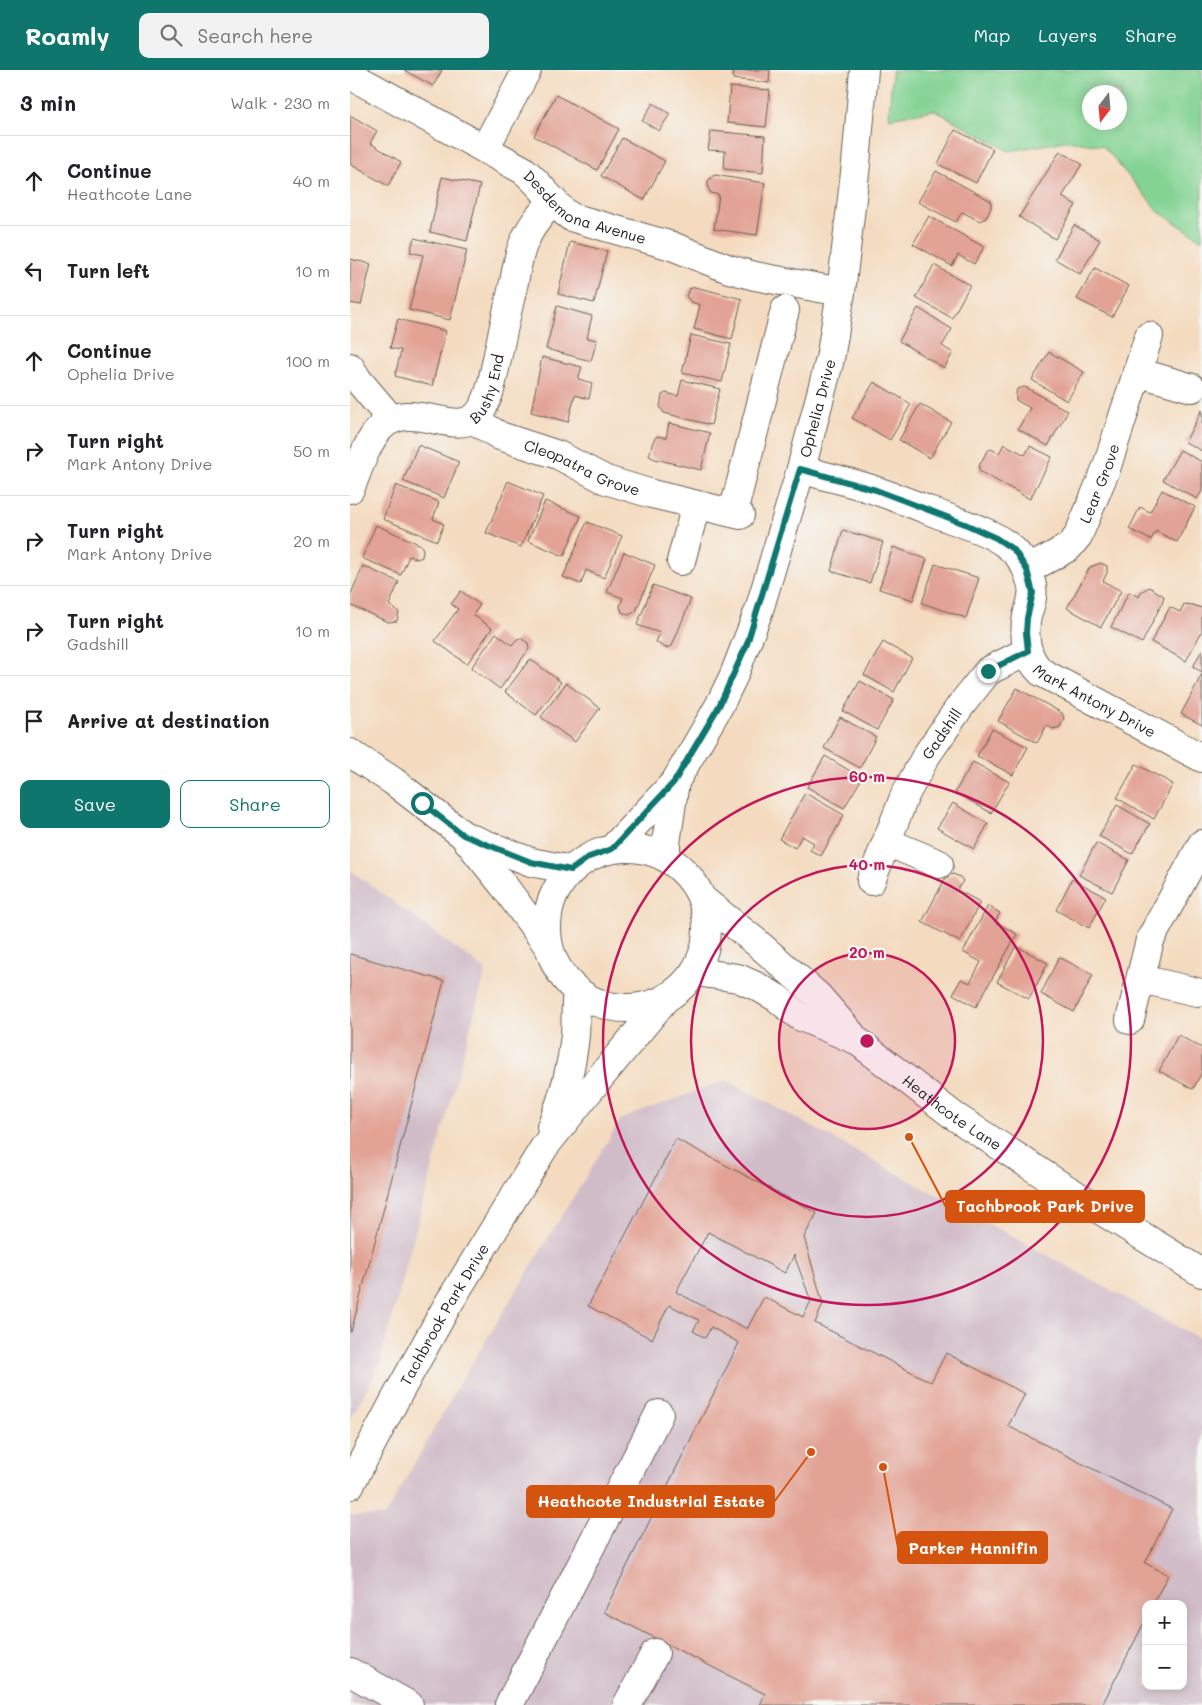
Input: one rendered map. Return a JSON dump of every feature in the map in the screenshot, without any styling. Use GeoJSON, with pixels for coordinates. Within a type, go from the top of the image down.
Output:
{"type":"FeatureCollection","features":[{"type":"Feature","properties":{"kind":"street"},"geometry":{"type":"LineString","coordinates":[[484,148],[527,70]]}},
{"type":"Feature","properties":{"kind":"street","name":"Ophelia Drive"},"geometry":{"type":"LineString","coordinates":[[612,849],[674,782],[719,706],[747,644],[800,469],[830,359],[841,292],[856,164],[864,70]]}},
{"type":"Feature","properties":{"kind":"street","name":"Desdemona Avenue"},"geometry":{"type":"LineString","coordinates":[[350,75],[523,170],[534,179],[563,211],[580,220],[672,246],[729,269],[763,278],[841,292]]}},
{"type":"Feature","properties":{"kind":"street","name":"Bushy End"},"geometry":{"type":"LineString","coordinates":[[392,419],[416,415],[446,422],[460,422],[472,419],[478,415],[489,392],[525,238],[553,201]]}},
{"type":"Feature","properties":{"kind":"street","name":"Cleopatra Grove"},"geometry":{"type":"LineString","coordinates":[[472,419],[500,436],[558,455],[606,480],[652,494],[736,514],[785,310]]}},
{"type":"Feature","properties":{"kind":"street","name":"Lear Grove"},"geometry":{"type":"LineString","coordinates":[[1027,570],[1069,547],[1078,536],[1106,469],[1149,336]]}},
{"type":"Feature","properties":{"kind":"street"},"geometry":{"type":"LineString","coordinates":[[350,367],[358,380],[392,419],[380,428],[371,440],[350,489]]}},
{"type":"Feature","properties":{"kind":"street"},"geometry":{"type":"LineString","coordinates":[[1137,372],[1192,388]]}},
{"type":"Feature","properties":{"kind":"street","name":"Mark Antony Drive"},"geometry":{"type":"LineString","coordinates":[[800,469],[876,490],[965,524],[1006,544],[1014,550],[1027,570],[1033,593],[1027,618],[1026,633],[1028,651],[1033,664],[1041,672],[1202,758]]}},
{"type":"Feature","properties":{"kind":"street"},"geometry":{"type":"LineString","coordinates":[[681,561],[696,505]]}},
{"type":"Feature","properties":{"kind":"street","name":"Gadshill"},"geometry":{"type":"LineString","coordinates":[[871,881],[905,795],[926,756],[961,705],[988,671],[1028,651]]}},
{"type":"Feature","properties":{"kind":"street"},"geometry":{"type":"LineString","coordinates":[[350,753],[393,781],[463,835],[504,886],[548,946],[558,970],[577,992],[594,1002],[614,1008],[629,1009],[647,1006],[676,992],[695,972],[706,943],[707,920],[702,899],[688,876],[666,858],[641,849],[612,849],[589,857],[571,870],[552,898],[546,925],[548,946]]}},
{"type":"Feature","properties":{"kind":"street","name":"Ophelia Drive"},"geometry":{"type":"LineString","coordinates":[[666,858],[666,843],[674,782]]}},
{"type":"Feature","properties":{"kind":"street"},"geometry":{"type":"LineString","coordinates":[[463,835],[531,862],[571,870]]}},
{"type":"Feature","properties":{"kind":"street"},"geometry":{"type":"LineString","coordinates":[[887,842],[939,864]]}},
{"type":"Feature","properties":{"kind":"street"},"geometry":{"type":"LineString","coordinates":[[1130,1020],[1150,940],[1202,844]]}},
{"type":"Feature","properties":{"kind":"street"},"geometry":{"type":"LineString","coordinates":[[702,899],[756,942],[817,995],[856,1040]]}},
{"type":"Feature","properties":{"kind":"street","name":"Heathcote Lane"},"geometry":{"type":"LineString","coordinates":[[695,972],[738,978],[758,986],[777,998],[799,1016],[856,1040],[954,1116],[1060,1185],[1202,1273]]}},
{"type":"Feature","properties":{"kind":"street"},"geometry":{"type":"LineString","coordinates":[[1141,979],[1197,992]]}},
{"type":"Feature","properties":{"kind":"street","name":"Tachbrook Park Drive"},"geometry":{"type":"LineString","coordinates":[[545,1146],[558,1111],[571,1058],[575,1035],[577,992]]}},
{"type":"Feature","properties":{"kind":"street","name":"Tachbrook Park Drive"},"geometry":{"type":"LineString","coordinates":[[350,1484],[447,1306],[545,1146],[666,998]]}},
{"type":"Feature","properties":{"kind":"street"},"geometry":{"type":"LineString","coordinates":[[509,1705],[660,1414]]}},
{"type":"Feature","properties":{"kind":"street"},"geometry":{"type":"LineString","coordinates":[[628,1705],[655,1653]]}},
{"type":"Feature","properties":{"kind":"street"},"geometry":{"type":"LineString","coordinates":[[350,1672],[409,1705]]}},
{"type":"Feature","properties":{"kind":"shaded area"},"geometry":{"type":"Polygon","coordinates":[[[350,870],[486,970],[379,1366],[350,1420],[350,870]]]}},
{"type":"Feature","properties":{"kind":"shaded area"},"geometry":{"type":"Polygon","coordinates":[[[726,1080],[1202,1340],[1202,1705],[350,1705],[350,1515],[385,1516],[457,1388],[621,1119],[726,1080]]]}},
{"type":"Feature","properties":{"kind":"green space"},"geometry":{"type":"Polygon","coordinates":[[[892,70],[1202,70],[1202,240],[1159,212],[1103,146],[1066,141],[1009,151],[934,110],[889,118],[892,70]]]}},
{"type":"Feature","properties":{"kind":"building"},"geometry":{"type":"Polygon","coordinates":[[[404,70],[442,70],[433,86],[404,70]]]}},
{"type":"Feature","properties":{"kind":"building"},"geometry":{"type":"Polygon","coordinates":[[[734,70],[770,70],[769,83],[733,79],[734,70]]]}},
{"type":"Feature","properties":{"kind":"building"},"geometry":{"type":"Polygon","coordinates":[[[730,87],[770,90],[766,127],[727,123],[730,87]]]}},
{"type":"Feature","properties":{"kind":"building"},"geometry":{"type":"Polygon","coordinates":[[[556,95],[619,129],[597,170],[534,136],[556,95]]]}},
{"type":"Feature","properties":{"kind":"building"},"geometry":{"type":"Polygon","coordinates":[[[653,103],[670,114],[659,131],[642,121],[653,103]]]}},
{"type":"Feature","properties":{"kind":"building"},"geometry":{"type":"Polygon","coordinates":[[[350,115],[377,131],[370,143],[401,162],[388,186],[350,164],[350,115]]]}},
{"type":"Feature","properties":{"kind":"building"},"geometry":{"type":"Polygon","coordinates":[[[955,130],[993,149],[976,183],[938,164],[955,130]]]}},
{"type":"Feature","properties":{"kind":"building"},"geometry":{"type":"Polygon","coordinates":[[[711,131],[765,136],[763,173],[724,169],[725,151],[708,150],[711,131]]]}},
{"type":"Feature","properties":{"kind":"building"},"geometry":{"type":"Polygon","coordinates":[[[622,138],[665,161],[644,200],[601,176],[622,138]]]}},
{"type":"Feature","properties":{"kind":"building"},"geometry":{"type":"Polygon","coordinates":[[[1060,151],[1082,164],[1062,197],[1076,205],[1055,239],[1019,217],[1060,151]]]}},
{"type":"Feature","properties":{"kind":"building"},"geometry":{"type":"Polygon","coordinates":[[[936,171],[991,201],[991,208],[986,218],[980,221],[962,212],[956,222],[918,202],[936,171]]]}},
{"type":"Feature","properties":{"kind":"building"},"geometry":{"type":"Polygon","coordinates":[[[714,175],[765,183],[757,235],[714,229],[719,195],[711,193],[708,188],[708,181],[714,175]]]}},
{"type":"Feature","properties":{"kind":"building"},"geometry":{"type":"Polygon","coordinates":[[[442,177],[480,185],[467,241],[430,232],[442,177]]]}},
{"type":"Feature","properties":{"kind":"building"},"geometry":{"type":"Polygon","coordinates":[[[929,216],[984,247],[974,264],[958,255],[952,266],[913,244],[929,216]]]}},
{"type":"Feature","properties":{"kind":"building"},"geometry":{"type":"Polygon","coordinates":[[[1074,225],[1100,240],[1080,274],[1055,259],[1074,225]]]}},
{"type":"Feature","properties":{"kind":"building"},"geometry":{"type":"Polygon","coordinates":[[[414,238],[467,250],[450,320],[409,310],[423,255],[410,252],[414,238]]]}},
{"type":"Feature","properties":{"kind":"building"},"geometry":{"type":"Polygon","coordinates":[[[570,242],[607,251],[594,303],[558,294],[570,242]]]}},
{"type":"Feature","properties":{"kind":"building"},"geometry":{"type":"Polygon","coordinates":[[[350,259],[371,264],[361,305],[350,303],[350,259]]]}},
{"type":"Feature","properties":{"kind":"building"},"geometry":{"type":"Polygon","coordinates":[[[934,265],[970,285],[952,318],[916,298],[934,265]]]}},
{"type":"Feature","properties":{"kind":"building"},"geometry":{"type":"Polygon","coordinates":[[[1095,268],[1129,286],[1112,317],[1077,299],[1095,268]]]}},
{"type":"Feature","properties":{"kind":"building"},"geometry":{"type":"Polygon","coordinates":[[[695,287],[742,299],[732,339],[694,329],[700,305],[691,302],[686,296],[689,289],[695,287]]]}},
{"type":"Feature","properties":{"kind":"building"},"geometry":{"type":"Polygon","coordinates":[[[557,306],[592,316],[587,338],[597,340],[591,361],[546,349],[557,306]]]}},
{"type":"Feature","properties":{"kind":"building"},"geometry":{"type":"Polygon","coordinates":[[[918,308],[952,329],[942,346],[953,353],[944,368],[899,341],[918,308]]]}},
{"type":"Feature","properties":{"kind":"building"},"geometry":{"type":"Polygon","coordinates":[[[398,319],[446,331],[432,386],[395,376],[401,350],[390,348],[398,319]]]}},
{"type":"Feature","properties":{"kind":"building"},"geometry":{"type":"Polygon","coordinates":[[[691,335],[731,344],[722,382],[682,373],[691,335]]]}},
{"type":"Feature","properties":{"kind":"building"},"geometry":{"type":"Polygon","coordinates":[[[1049,352],[1084,372],[1067,401],[1032,380],[1049,352]]]}},
{"type":"Feature","properties":{"kind":"building"},"geometry":{"type":"Polygon","coordinates":[[[542,357],[582,367],[578,379],[592,383],[589,399],[575,395],[568,422],[531,412],[542,357]]]}},
{"type":"Feature","properties":{"kind":"building"},"geometry":{"type":"Polygon","coordinates":[[[682,380],[720,389],[711,425],[664,413],[660,407],[662,395],[666,393],[678,396],[682,380]]]}},
{"type":"Feature","properties":{"kind":"building"},"geometry":{"type":"Polygon","coordinates":[[[874,382],[911,404],[890,440],[852,418],[874,382]]]}},
{"type":"Feature","properties":{"kind":"building"},"geometry":{"type":"Polygon","coordinates":[[[1025,387],[1068,411],[1048,446],[1018,429],[1030,408],[1016,400],[1017,389],[1025,387]]]}},
{"type":"Feature","properties":{"kind":"building"},"geometry":{"type":"Polygon","coordinates":[[[920,404],[951,422],[930,458],[899,440],[920,404]]]}},
{"type":"Feature","properties":{"kind":"building"},"geometry":{"type":"Polygon","coordinates":[[[1202,410],[1202,451],[1185,442],[1202,410]]]}},
{"type":"Feature","properties":{"kind":"building"},"geometry":{"type":"Polygon","coordinates":[[[669,423],[710,433],[701,470],[649,456],[653,441],[657,436],[666,438],[669,423]]]}},
{"type":"Feature","properties":{"kind":"building"},"geometry":{"type":"Polygon","coordinates":[[[1004,444],[1025,455],[1030,446],[1052,457],[1030,499],[979,471],[979,466],[987,451],[991,449],[999,453],[1004,444]]]}},
{"type":"Feature","properties":{"kind":"building"},"geometry":{"type":"Polygon","coordinates":[[[418,445],[459,462],[444,498],[403,481],[418,445]]]}},
{"type":"Feature","properties":{"kind":"building"},"geometry":{"type":"Polygon","coordinates":[[[1180,450],[1202,462],[1202,491],[1197,499],[1163,480],[1180,450]]]}},
{"type":"Feature","properties":{"kind":"building"},"geometry":{"type":"Polygon","coordinates":[[[508,481],[543,496],[521,547],[486,533],[508,481]]]}},
{"type":"Feature","properties":{"kind":"building"},"geometry":{"type":"Polygon","coordinates":[[[396,485],[439,502],[433,519],[444,524],[437,541],[383,519],[396,485]]]}},
{"type":"Feature","properties":{"kind":"building"},"geometry":{"type":"Polygon","coordinates":[[[1162,490],[1195,507],[1177,542],[1156,531],[1151,540],[1129,529],[1140,507],[1150,512],[1162,490]]]}},
{"type":"Feature","properties":{"kind":"building"},"geometry":{"type":"Polygon","coordinates":[[[545,501],[581,516],[564,556],[528,541],[545,501]]]}},
{"type":"Feature","properties":{"kind":"building"},"geometry":{"type":"Polygon","coordinates":[[[587,522],[622,536],[604,578],[586,570],[581,584],[563,577],[587,522]]]}},
{"type":"Feature","properties":{"kind":"building"},"geometry":{"type":"Polygon","coordinates":[[[376,525],[421,545],[423,550],[422,557],[417,559],[409,556],[401,575],[362,558],[376,525]]]}},
{"type":"Feature","properties":{"kind":"building"},"geometry":{"type":"Polygon","coordinates":[[[843,530],[883,542],[870,583],[831,571],[843,530]]]}},
{"type":"Feature","properties":{"kind":"building"},"geometry":{"type":"Polygon","coordinates":[[[893,547],[927,559],[913,600],[879,589],[893,547]]]}},
{"type":"Feature","properties":{"kind":"building"},"geometry":{"type":"Polygon","coordinates":[[[624,552],[655,565],[636,611],[629,615],[622,612],[620,606],[623,598],[607,592],[624,552]]]}},
{"type":"Feature","properties":{"kind":"building"},"geometry":{"type":"Polygon","coordinates":[[[1101,563],[1107,566],[1107,573],[1103,581],[1121,591],[1101,627],[1067,608],[1090,567],[1101,563]]]}},
{"type":"Feature","properties":{"kind":"building"},"geometry":{"type":"Polygon","coordinates":[[[935,564],[979,578],[966,618],[922,603],[935,564]]]}},
{"type":"Feature","properties":{"kind":"building"},"geometry":{"type":"Polygon","coordinates":[[[363,566],[399,582],[389,605],[399,612],[397,621],[388,622],[350,605],[350,596],[363,566]]]}},
{"type":"Feature","properties":{"kind":"building"},"geometry":{"type":"Polygon","coordinates":[[[653,585],[691,599],[672,646],[665,648],[656,642],[660,633],[637,625],[653,585]]]}},
{"type":"Feature","properties":{"kind":"building"},"geometry":{"type":"Polygon","coordinates":[[[1149,587],[1164,596],[1142,643],[1111,627],[1129,592],[1139,597],[1141,592],[1149,587]]]}},
{"type":"Feature","properties":{"kind":"building"},"geometry":{"type":"Polygon","coordinates":[[[461,591],[480,605],[473,615],[492,628],[467,664],[435,641],[458,609],[451,604],[461,591]]]}},
{"type":"Feature","properties":{"kind":"building"},"geometry":{"type":"Polygon","coordinates":[[[1184,604],[1202,608],[1202,631],[1186,661],[1151,642],[1170,607],[1180,612],[1184,604]]]}},
{"type":"Feature","properties":{"kind":"building"},"geometry":{"type":"Polygon","coordinates":[[[496,633],[512,645],[517,639],[521,638],[528,643],[529,649],[500,689],[471,668],[496,633]]]}},
{"type":"Feature","properties":{"kind":"building"},"geometry":{"type":"Polygon","coordinates":[[[883,642],[912,658],[894,692],[864,675],[883,642]]]}},
{"type":"Feature","properties":{"kind":"building"},"geometry":{"type":"Polygon","coordinates":[[[1202,650],[1202,672],[1193,667],[1202,650]]]}},
{"type":"Feature","properties":{"kind":"building"},"geometry":{"type":"Polygon","coordinates":[[[530,659],[561,682],[536,715],[505,692],[530,659]]]}},
{"type":"Feature","properties":{"kind":"building"},"geometry":{"type":"Polygon","coordinates":[[[1202,674],[1202,725],[1181,714],[1202,674]]]}},
{"type":"Feature","properties":{"kind":"building"},"geometry":{"type":"Polygon","coordinates":[[[860,681],[894,700],[877,730],[843,711],[860,681]]]}},
{"type":"Feature","properties":{"kind":"building"},"geometry":{"type":"Polygon","coordinates":[[[566,683],[600,708],[575,742],[541,717],[566,683]]]}},
{"type":"Feature","properties":{"kind":"building"},"geometry":{"type":"Polygon","coordinates":[[[1017,688],[1062,713],[1064,718],[1060,727],[1053,729],[1047,725],[1037,743],[998,721],[1017,688]]]}},
{"type":"Feature","properties":{"kind":"building"},"geometry":{"type":"Polygon","coordinates":[[[840,717],[876,737],[860,768],[824,748],[840,717]]]}},
{"type":"Feature","properties":{"kind":"building"},"geometry":{"type":"Polygon","coordinates":[[[992,729],[1028,747],[1013,775],[977,756],[992,729]]]}},
{"type":"Feature","properties":{"kind":"building"},"geometry":{"type":"Polygon","coordinates":[[[825,756],[862,778],[844,808],[807,787],[825,756]]]}},
{"type":"Feature","properties":{"kind":"building"},"geometry":{"type":"Polygon","coordinates":[[[973,762],[1009,782],[991,813],[955,792],[973,762]]]}},
{"type":"Feature","properties":{"kind":"building"},"geometry":{"type":"Polygon","coordinates":[[[1136,764],[1173,784],[1154,819],[1117,798],[1136,764]]]}},
{"type":"Feature","properties":{"kind":"building"},"geometry":{"type":"Polygon","coordinates":[[[805,793],[844,815],[821,856],[810,850],[814,843],[802,836],[795,848],[779,839],[805,793]]]}},
{"type":"Feature","properties":{"kind":"building"},"geometry":{"type":"Polygon","coordinates":[[[953,803],[988,824],[974,849],[937,828],[953,803]]]}},
{"type":"Feature","properties":{"kind":"building"},"geometry":{"type":"Polygon","coordinates":[[[1117,805],[1150,824],[1132,854],[1099,836],[1117,805]]]}},
{"type":"Feature","properties":{"kind":"building"},"geometry":{"type":"Polygon","coordinates":[[[1096,843],[1129,860],[1112,892],[1079,875],[1096,843]]]}},
{"type":"Feature","properties":{"kind":"building"},"geometry":{"type":"Polygon","coordinates":[[[953,874],[960,877],[963,881],[957,890],[980,902],[960,942],[922,922],[945,879],[953,874]]]}},
{"type":"Feature","properties":{"kind":"building"},"geometry":{"type":"Polygon","coordinates":[[[1072,879],[1106,897],[1089,928],[1056,910],[1072,879]]]}},
{"type":"Feature","properties":{"kind":"building"},"geometry":{"type":"Polygon","coordinates":[[[988,906],[1000,913],[995,922],[1017,934],[976,1007],[953,994],[961,979],[970,983],[981,962],[963,952],[988,906]]]}},
{"type":"Feature","properties":{"kind":"building"},"geometry":{"type":"Polygon","coordinates":[[[1016,946],[1048,963],[1029,999],[997,982],[1016,946]]]}},
{"type":"Feature","properties":{"kind":"building"},"geometry":{"type":"Polygon","coordinates":[[[350,954],[444,981],[351,1332],[350,1332],[350,954]]]}},
{"type":"Feature","properties":{"kind":"building"},"geometry":{"type":"Polygon","coordinates":[[[1059,957],[1093,975],[1074,1012],[1041,994],[1059,957]]]}},
{"type":"Feature","properties":{"kind":"building"},"geometry":{"type":"Polygon","coordinates":[[[1178,1035],[1202,1048],[1202,1072],[1193,1089],[1159,1071],[1178,1035]]]}},
{"type":"Feature","properties":{"kind":"building"},"geometry":{"type":"Polygon","coordinates":[[[676,1139],[817,1213],[804,1237],[823,1304],[815,1323],[931,1382],[946,1353],[1025,1394],[1008,1426],[1172,1509],[1145,1563],[1168,1575],[1155,1600],[1142,1600],[1142,1627],[1102,1705],[760,1705],[765,1694],[604,1612],[739,1343],[711,1327],[705,1338],[693,1331],[699,1320],[669,1305],[652,1339],[588,1306],[676,1139]],[[708,1232],[676,1292],[747,1329],[764,1297],[803,1317],[811,1301],[794,1255],[785,1273],[708,1232]]]}},
{"type":"Feature","properties":{"kind":"place","name":"Tachbrook Park Drive"},"geometry":{"type":"Point","coordinates":[909,1137]}},
{"type":"Feature","properties":{"kind":"place","name":"Heathcote Industrial Estate"},"geometry":{"type":"Point","coordinates":[811,1452]}},
{"type":"Feature","properties":{"kind":"place","name":"Parker Hannifin"},"geometry":{"type":"Point","coordinates":[883,1467]}},
{"type":"Feature","properties":{"kind":"route"},"geometry":{"type":"LineString","coordinates":[[422,803],[463,835],[531,862],[571,870],[589,857],[612,849],[674,782],[719,706],[747,644],[759,610],[800,469],[876,490],[965,524],[996,538],[1014,550],[1027,570],[1033,593],[1027,618],[1028,651],[988,671]]}}]}
